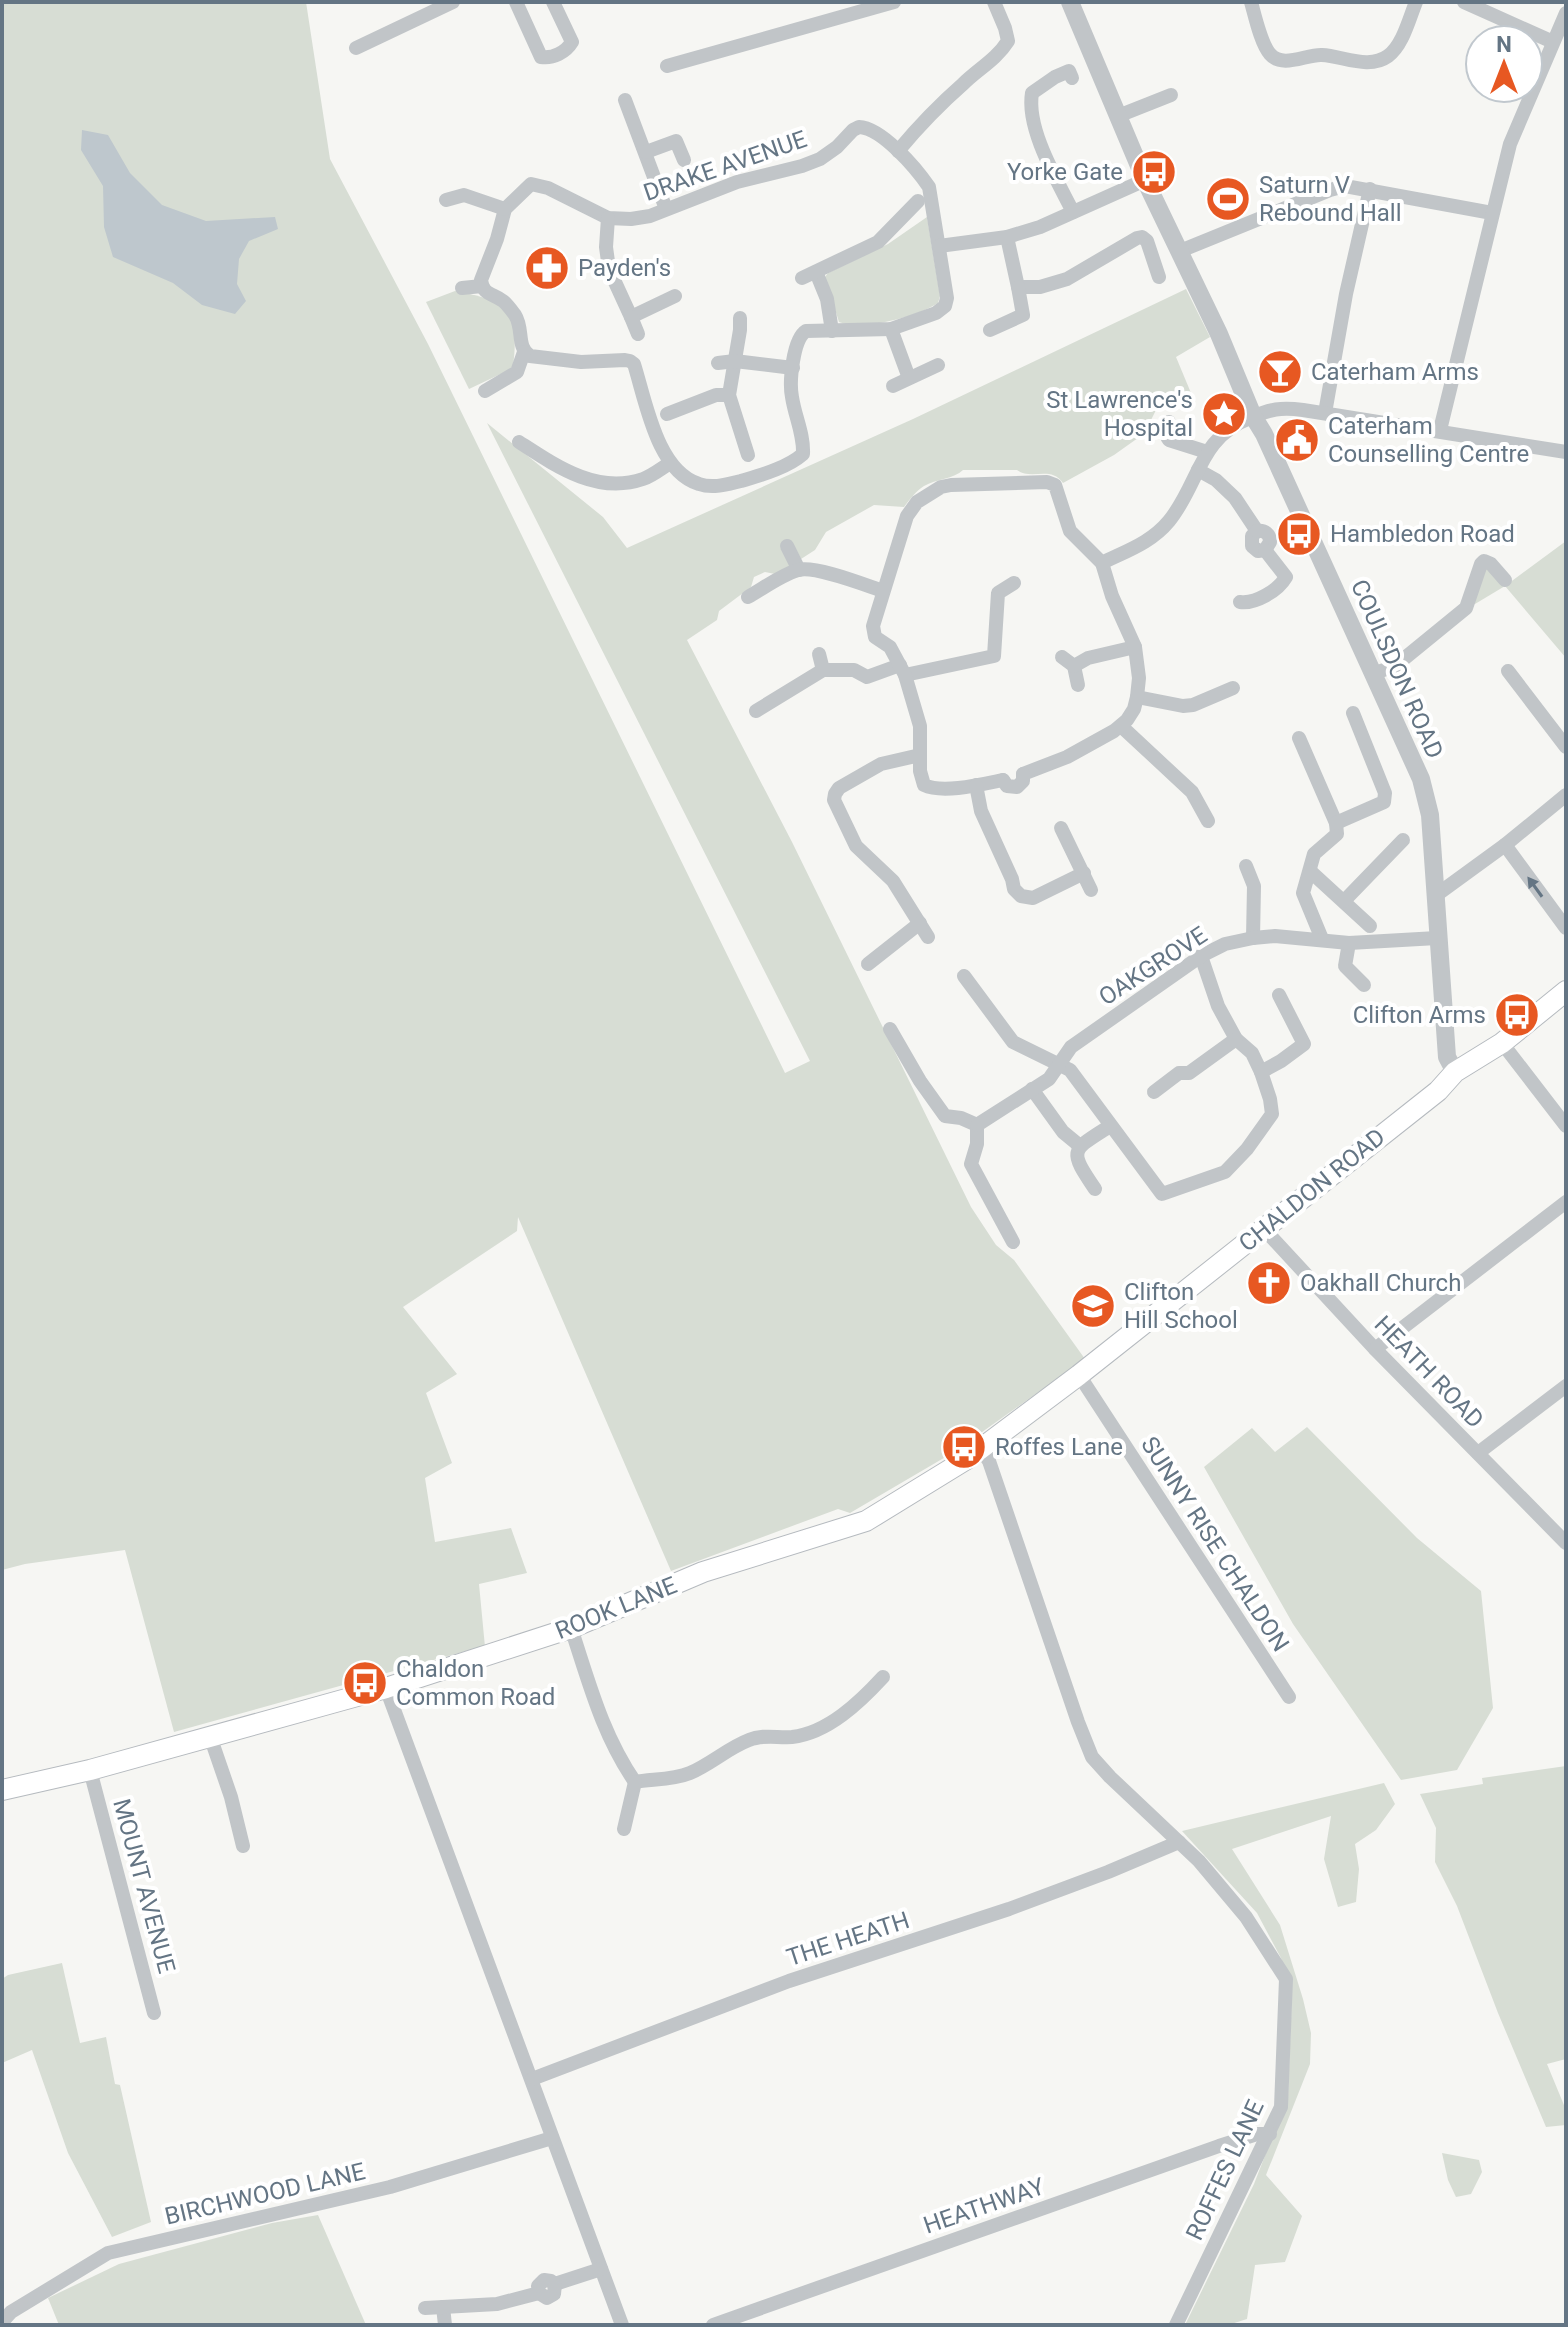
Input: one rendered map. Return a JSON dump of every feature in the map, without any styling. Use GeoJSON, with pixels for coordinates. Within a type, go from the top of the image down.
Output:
{"type":"FeatureCollection","features":[{"type":"Feature","properties":{"kind":"main road","name":"CHALDON ROAD"},"geometry":{"type":"LineString","coordinates":[[981,1449],[1438,1091],[1455,1072],[1502,1043],[1566,991]]}},
{"type":"Feature","properties":{"kind":"main road","name":"ROOK LANE"},"geometry":{"type":"LineString","coordinates":[[2,1790],[90,1770],[386,1688],[571,1628],[703,1572],[866,1521],[981,1449]]}},
{"type":"Feature","properties":{"kind":"street"},"geometry":{"type":"LineString","coordinates":[[516,2],[541,57],[547,58],[568,49],[572,42],[553,2]]}},
{"type":"Feature","properties":{"kind":"street"},"geometry":{"type":"LineString","coordinates":[[667,66],[894,2]]}},
{"type":"Feature","properties":{"kind":"street"},"geometry":{"type":"LineString","coordinates":[[898,151],[931,112],[1000,54],[1008,41],[994,2]]}},
{"type":"Feature","properties":{"kind":"street","name":"COULSDON ROAD"},"geometry":{"type":"LineString","coordinates":[[1070,2],[1145,180],[1219,334],[1253,416],[1375,673],[1421,779],[1430,815],[1447,1057],[1455,1072]]}},
{"type":"Feature","properties":{"kind":"street"},"geometry":{"type":"LineString","coordinates":[[1251,2],[1266,48],[1278,60],[1321,55],[1376,62],[1389,56],[1397,47],[1416,2]]}},
{"type":"Feature","properties":{"kind":"street"},"geometry":{"type":"LineString","coordinates":[[1464,2],[1553,42]]}},
{"type":"Feature","properties":{"kind":"street"},"geometry":{"type":"LineString","coordinates":[[356,48],[450,3]]}},
{"type":"Feature","properties":{"kind":"street"},"geometry":{"type":"LineString","coordinates":[[1440,430],[1510,144],[1566,13]]}},
{"type":"Feature","properties":{"kind":"street"},"geometry":{"type":"LineString","coordinates":[[1072,78],[1069,71],[1055,77],[1032,93],[1030,106],[1048,163],[1073,212]]}},
{"type":"Feature","properties":{"kind":"street"},"geometry":{"type":"LineString","coordinates":[[1118,116],[1171,95]]}},
{"type":"Feature","properties":{"kind":"street"},"geometry":{"type":"LineString","coordinates":[[625,100],[666,209]]}},
{"type":"Feature","properties":{"kind":"street","name":"DRAKE AVENUE"},"geometry":{"type":"LineString","coordinates":[[505,209],[531,184],[548,188],[608,218],[650,216],[737,182],[820,159],[853,130],[866,127],[898,151],[929,187],[947,298],[945,306],[936,313],[891,329]]}},
{"type":"Feature","properties":{"kind":"street"},"geometry":{"type":"LineString","coordinates":[[646,152],[676,141],[684,160]]}},
{"type":"Feature","properties":{"kind":"street"},"geometry":{"type":"LineString","coordinates":[[939,246],[1007,237],[1040,227],[1145,180]]}},
{"type":"Feature","properties":{"kind":"street"},"geometry":{"type":"LineString","coordinates":[[1180,251],[1345,186],[1492,213]]}},
{"type":"Feature","properties":{"kind":"street"},"geometry":{"type":"LineString","coordinates":[[1325,413],[1346,294],[1370,189]]}},
{"type":"Feature","properties":{"kind":"street"},"geometry":{"type":"LineString","coordinates":[[446,200],[464,195],[505,209],[481,280],[485,293],[502,300],[519,320],[524,352],[530,356],[581,362],[630,361],[634,364],[651,420],[670,463],[681,475],[700,485],[720,486],[755,477],[803,454],[791,395],[798,339],[806,331],[891,329],[909,378]]}},
{"type":"Feature","properties":{"kind":"street"},"geometry":{"type":"LineString","coordinates":[[832,331],[827,299],[809,275],[878,242],[918,201]]}},
{"type":"Feature","properties":{"kind":"street"},"geometry":{"type":"LineString","coordinates":[[608,218],[606,247],[609,269],[638,334]]}},
{"type":"Feature","properties":{"kind":"street"},"geometry":{"type":"LineString","coordinates":[[990,330],[1023,315],[1007,237]]}},
{"type":"Feature","properties":{"kind":"street"},"geometry":{"type":"LineString","coordinates":[[1018,287],[1040,287],[1067,279],[1142,237],[1147,241],[1159,277]]}},
{"type":"Feature","properties":{"kind":"street"},"geometry":{"type":"LineString","coordinates":[[462,288],[482,286]]}},
{"type":"Feature","properties":{"kind":"street"},"geometry":{"type":"LineString","coordinates":[[631,317],[675,296]]}},
{"type":"Feature","properties":{"kind":"street"},"geometry":{"type":"LineString","coordinates":[[740,318],[729,395],[748,455]]}},
{"type":"Feature","properties":{"kind":"street"},"geometry":{"type":"LineString","coordinates":[[485,391],[517,372],[524,352]]}},
{"type":"Feature","properties":{"kind":"street"},"geometry":{"type":"LineString","coordinates":[[718,363],[735,361],[793,368]]}},
{"type":"Feature","properties":{"kind":"street"},"geometry":{"type":"LineString","coordinates":[[893,386],[938,365]]}},
{"type":"Feature","properties":{"kind":"street"},"geometry":{"type":"LineString","coordinates":[[667,414],[716,395],[729,395]]}},
{"type":"Feature","properties":{"kind":"street"},"geometry":{"type":"LineString","coordinates":[[1102,563],[1151,540],[1185,497],[1207,452],[1224,431],[1235,423],[1273,409],[1325,413],[1566,452]]}},
{"type":"Feature","properties":{"kind":"street"},"geometry":{"type":"LineString","coordinates":[[1169,422],[1166,436],[1169,440],[1207,452]]}},
{"type":"Feature","properties":{"kind":"street"},"geometry":{"type":"LineString","coordinates":[[519,442],[562,470],[590,481],[619,484],[644,479],[670,463]]}},
{"type":"Feature","properties":{"kind":"street"},"geometry":{"type":"LineString","coordinates":[[1198,470],[1216,480],[1235,498],[1257,531],[1250,539],[1252,546],[1258,551],[1265,550],[1286,577],[1282,585],[1251,603],[1240,602]]}},
{"type":"Feature","properties":{"kind":"street"},"geometry":{"type":"LineString","coordinates":[[1047,482],[1055,485],[1070,531],[1102,563],[1112,596],[1135,647],[1139,678],[1134,709],[1121,726],[1067,757],[1023,774],[1016,768],[1009,768],[1003,780],[941,788],[924,785],[921,779],[920,726],[903,670],[890,647],[877,641],[873,631],[907,516],[917,502],[951,485],[1047,482]]}},
{"type":"Feature","properties":{"kind":"street"},"geometry":{"type":"LineString","coordinates":[[787,546],[799,570]]}},
{"type":"Feature","properties":{"kind":"street"},"geometry":{"type":"LineString","coordinates":[[1375,673],[1395,666],[1466,608],[1483,557],[1505,580]]}},
{"type":"Feature","properties":{"kind":"street"},"geometry":{"type":"LineString","coordinates":[[748,597],[799,570],[834,575],[883,591]]}},
{"type":"Feature","properties":{"kind":"street"},"geometry":{"type":"LineString","coordinates":[[756,711],[823,670],[854,670],[867,677],[994,656],[998,593],[1014,583]]}},
{"type":"Feature","properties":{"kind":"street"},"geometry":{"type":"LineString","coordinates":[[1078,685],[1068,662],[1135,647]]}},
{"type":"Feature","properties":{"kind":"street"},"geometry":{"type":"LineString","coordinates":[[819,654],[823,670]]}},
{"type":"Feature","properties":{"kind":"street"},"geometry":{"type":"LineString","coordinates":[[1508,671],[1566,747]]}},
{"type":"Feature","properties":{"kind":"street"},"geometry":{"type":"LineString","coordinates":[[1137,697],[1183,706],[1218,702],[1233,688]]}},
{"type":"Feature","properties":{"kind":"street"},"geometry":{"type":"LineString","coordinates":[[1336,823],[1384,802],[1385,793],[1353,713]]}},
{"type":"Feature","properties":{"kind":"street"},"geometry":{"type":"LineString","coordinates":[[1121,726],[1192,792],[1208,821]]}},
{"type":"Feature","properties":{"kind":"street"},"geometry":{"type":"LineString","coordinates":[[1299,738],[1336,823],[1337,834],[1314,854],[1303,893],[1322,939]]}},
{"type":"Feature","properties":{"kind":"street"},"geometry":{"type":"LineString","coordinates":[[920,755],[881,764],[839,788],[834,800],[856,846],[893,881],[928,937]]}},
{"type":"Feature","properties":{"kind":"street"},"geometry":{"type":"LineString","coordinates":[[976,785],[986,823],[1014,889],[1021,896],[1033,898],[1084,873]]}},
{"type":"Feature","properties":{"kind":"street"},"geometry":{"type":"LineString","coordinates":[[1435,896],[1566,795]]}},
{"type":"Feature","properties":{"kind":"street"},"geometry":{"type":"LineString","coordinates":[[1061,828],[1091,890]]}},
{"type":"Feature","properties":{"kind":"street"},"geometry":{"type":"LineString","coordinates":[[1344,901],[1403,840]]}},
{"type":"Feature","properties":{"kind":"street"},"geometry":{"type":"LineString","coordinates":[[1505,845],[1566,928]]}},
{"type":"Feature","properties":{"kind":"street"},"geometry":{"type":"LineString","coordinates":[[1246,866],[1254,886],[1253,938]]}},
{"type":"Feature","properties":{"kind":"street"},"geometry":{"type":"LineString","coordinates":[[1310,871],[1370,926]]}},
{"type":"Feature","properties":{"kind":"street"},"geometry":{"type":"LineString","coordinates":[[868,964],[920,923]]}},
{"type":"Feature","properties":{"kind":"street","name":"OAKGROVE"},"geometry":{"type":"LineString","coordinates":[[977,1125],[1049,1079],[1071,1047],[1201,956],[1225,944],[1275,936],[1349,943],[1437,938]]}},
{"type":"Feature","properties":{"kind":"street"},"geometry":{"type":"LineString","coordinates":[[1349,943],[1345,966],[1364,985]]}},
{"type":"Feature","properties":{"kind":"street"},"geometry":{"type":"LineString","coordinates":[[964,976],[1013,1042],[1070,1070],[1162,1194],[1225,1172],[1247,1149],[1272,1114],[1261,1072],[1252,1053],[1236,1039],[1218,1006],[1201,956]]}},
{"type":"Feature","properties":{"kind":"street"},"geometry":{"type":"LineString","coordinates":[[1261,1072],[1304,1044],[1279,995]]}},
{"type":"Feature","properties":{"kind":"street"},"geometry":{"type":"LineString","coordinates":[[890,1029],[920,1081],[945,1116],[961,1118],[977,1125],[977,1144],[971,1164],[1013,1242]]}},
{"type":"Feature","properties":{"kind":"street"},"geometry":{"type":"LineString","coordinates":[[1154,1092],[1179,1073],[1189,1073],[1236,1039]]}},
{"type":"Feature","properties":{"kind":"street"},"geometry":{"type":"LineString","coordinates":[[1502,1043],[1566,1126]]}},
{"type":"Feature","properties":{"kind":"street"},"geometry":{"type":"LineString","coordinates":[[1032,1089],[1063,1132],[1080,1146]]}},
{"type":"Feature","properties":{"kind":"street"},"geometry":{"type":"LineString","coordinates":[[1095,1189],[1077,1163],[1076,1155],[1080,1146],[1110,1126]]}},
{"type":"Feature","properties":{"kind":"street"},"geometry":{"type":"LineString","coordinates":[[1375,1349],[1566,1202]]}},
{"type":"Feature","properties":{"kind":"street","name":"HEATH ROAD"},"geometry":{"type":"LineString","coordinates":[[1263,1228],[1375,1349],[1566,1543]]}},
{"type":"Feature","properties":{"kind":"street","name":"SUNNY RISE CHALDON"},"geometry":{"type":"LineString","coordinates":[[1079,1375],[1289,1697]]}},
{"type":"Feature","properties":{"kind":"street"},"geometry":{"type":"LineString","coordinates":[[1478,1453],[1566,1386]]}},
{"type":"Feature","properties":{"kind":"street","name":"ROFFES LANE"},"geometry":{"type":"LineString","coordinates":[[981,1449],[989,1461],[1092,1757],[1199,1861],[1246,1917],[1286,1979],[1281,2107],[1176,2325]]}},
{"type":"Feature","properties":{"kind":"street"},"geometry":{"type":"LineString","coordinates":[[571,1628],[606,1732],[635,1782],[624,1829]]}},
{"type":"Feature","properties":{"kind":"street"},"geometry":{"type":"LineString","coordinates":[[635,1782],[681,1776],[753,1738],[811,1733],[845,1713],[883,1677]]}},
{"type":"Feature","properties":{"kind":"street"},"geometry":{"type":"LineString","coordinates":[[386,1688],[622,2325]]}},
{"type":"Feature","properties":{"kind":"street"},"geometry":{"type":"LineString","coordinates":[[210,1736],[231,1797],[243,1846]]}},
{"type":"Feature","properties":{"kind":"street","name":"MOUNT AVENUE"},"geometry":{"type":"LineString","coordinates":[[90,1770],[154,2013]]}},
{"type":"Feature","properties":{"kind":"street","name":"THE HEATH"},"geometry":{"type":"LineString","coordinates":[[532,2079],[789,1981],[1009,1909],[1179,1842]]}},
{"type":"Feature","properties":{"kind":"street","name":"HEATHWAY"},"geometry":{"type":"LineString","coordinates":[[713,2325],[1219,2146],[1257,2134],[1270,2134]]}},
{"type":"Feature","properties":{"kind":"street","name":"BIRCHWOOD LANE"},"geometry":{"type":"LineString","coordinates":[[2,2322],[11,2312],[108,2253],[390,2187],[552,2138]]}},
{"type":"Feature","properties":{"kind":"street"},"geometry":{"type":"LineString","coordinates":[[425,2308],[497,2304],[539,2293],[538,2286],[544,2280],[555,2284],[601,2269]]}},
{"type":"Feature","properties":{"kind":"street"},"geometry":{"type":"LineString","coordinates":[[443,2307],[445,2325]]}},
{"type":"Feature","properties":{"kind":"shaded area"},"geometry":{"type":"Polygon","coordinates":[[[2,2],[306,2],[330,159],[428,344],[785,1073],[810,1061],[487,423],[603,517],[627,548],[913,419],[1186,289],[1210,337],[1176,357],[1191,393],[1166,409],[1157,408],[1145,433],[1114,455],[1063,483],[1052,475],[1017,470],[963,470],[924,486],[904,507],[874,505],[826,532],[815,550],[801,559],[793,544],[790,567],[775,574],[765,572],[754,577],[751,587],[719,611],[717,620],[687,640],[792,842],[971,1207],[996,1245],[1014,1260],[1085,1359],[954,1452],[850,1513],[838,1509],[671,1571],[518,1217],[517,1231],[403,1307],[457,1374],[426,1393],[452,1463],[425,1478],[435,1542],[511,1528],[527,1573],[479,1584],[485,1647],[174,1732],[125,1550],[2,1570],[2,2]]]}},
{"type":"Feature","properties":{"kind":"shaded area"},"geometry":{"type":"Polygon","coordinates":[[[82,130],[108,135],[130,173],[162,205],[206,221],[275,217],[278,229],[249,241],[239,259],[237,284],[246,301],[235,314],[202,305],[173,283],[113,257],[104,227],[103,186],[81,150],[82,130]]]}},
{"type":"Feature","properties":{"kind":"shaded area"},"geometry":{"type":"Polygon","coordinates":[[[927,217],[940,296],[938,303],[917,313],[875,324],[839,322],[825,277],[828,273],[888,244],[927,217]]]}},
{"type":"Feature","properties":{"kind":"shaded area"},"geometry":{"type":"Polygon","coordinates":[[[455,291],[498,305],[506,312],[514,333],[513,366],[469,389],[426,302],[455,291]]]}},
{"type":"Feature","properties":{"kind":"shaded area"},"geometry":{"type":"Polygon","coordinates":[[[1566,541],[1566,658],[1505,586],[1566,541]]]}},
{"type":"Feature","properties":{"kind":"shaded area"},"geometry":{"type":"Polygon","coordinates":[[[1485,569],[1490,570],[1505,586],[1473,603],[1485,569]]]}},
{"type":"Feature","properties":{"kind":"shaded area"},"geometry":{"type":"Polygon","coordinates":[[[1307,1427],[1417,1538],[1481,1591],[1493,1708],[1457,1770],[1401,1780],[1293,1624],[1204,1467],[1252,1428],[1275,1452],[1307,1427]]]}},
{"type":"Feature","properties":{"kind":"shaded area"},"geometry":{"type":"Polygon","coordinates":[[[1566,1766],[1566,2059],[1547,2064],[1566,2110],[1566,2125],[1546,2127],[1457,1906],[1435,1862],[1436,1828],[1420,1794],[1483,1784],[1482,1778],[1566,1766]]]}},
{"type":"Feature","properties":{"kind":"shaded area"},"geometry":{"type":"Polygon","coordinates":[[[1384,1783],[1395,1804],[1376,1830],[1355,1844],[1359,1869],[1356,1902],[1338,1907],[1324,1859],[1331,1816],[1232,1849],[1280,1925],[1311,2033],[1310,2064],[1266,2175],[1302,2216],[1285,2262],[1255,2265],[1247,2319],[1228,2325],[1185,2325],[1254,2184],[1288,2096],[1292,1993],[1281,1958],[1257,1913],[1182,1831],[1384,1783]]]}},
{"type":"Feature","properties":{"kind":"shaded area"},"geometry":{"type":"Polygon","coordinates":[[[62,1963],[80,2043],[106,2037],[151,2222],[112,2237],[68,2153],[32,2050],[2,2063],[2,1979],[62,1963]]]}},
{"type":"Feature","properties":{"kind":"shaded area"},"geometry":{"type":"Polygon","coordinates":[[[1442,2153],[1479,2160],[1482,2172],[1471,2194],[1456,2197],[1448,2180],[1442,2153]]]}},
{"type":"Feature","properties":{"kind":"shaded area"},"geometry":{"type":"Polygon","coordinates":[[[318,2215],[366,2325],[59,2325],[48,2298],[119,2264],[272,2223],[318,2215]]]}},
{"type":"Feature","properties":{"kind":"place","name":"Yorke Gate"},"geometry":{"type":"Point","coordinates":[1154,172]}},
{"type":"Feature","properties":{"kind":"place","name":"Saturn V Rebound Hall"},"geometry":{"type":"Point","coordinates":[1228,199]}},
{"type":"Feature","properties":{"kind":"place","name":"Payden's"},"geometry":{"type":"Point","coordinates":[547,268]}},
{"type":"Feature","properties":{"kind":"place","name":"Caterham Arms"},"geometry":{"type":"Point","coordinates":[1280,372]}},
{"type":"Feature","properties":{"kind":"place","name":"St Lawrence's Hospital"},"geometry":{"type":"Point","coordinates":[1224,414]}},
{"type":"Feature","properties":{"kind":"place","name":"Caterham Counselling Centre"},"geometry":{"type":"Point","coordinates":[1297,440]}},
{"type":"Feature","properties":{"kind":"place","name":"Hambledon Road"},"geometry":{"type":"Point","coordinates":[1299,534]}},
{"type":"Feature","properties":{"kind":"place","name":"Clifton Arms"},"geometry":{"type":"Point","coordinates":[1517,1015]}},
{"type":"Feature","properties":{"kind":"place","name":"Oakhall Church"},"geometry":{"type":"Point","coordinates":[1269,1283]}},
{"type":"Feature","properties":{"kind":"place","name":"Clifton Hill School"},"geometry":{"type":"Point","coordinates":[1093,1306]}},
{"type":"Feature","properties":{"kind":"place","name":"Roffes Lane"},"geometry":{"type":"Point","coordinates":[964,1447]}},
{"type":"Feature","properties":{"kind":"place","name":"Chaldon Common Road"},"geometry":{"type":"Point","coordinates":[365,1683]}}]}
